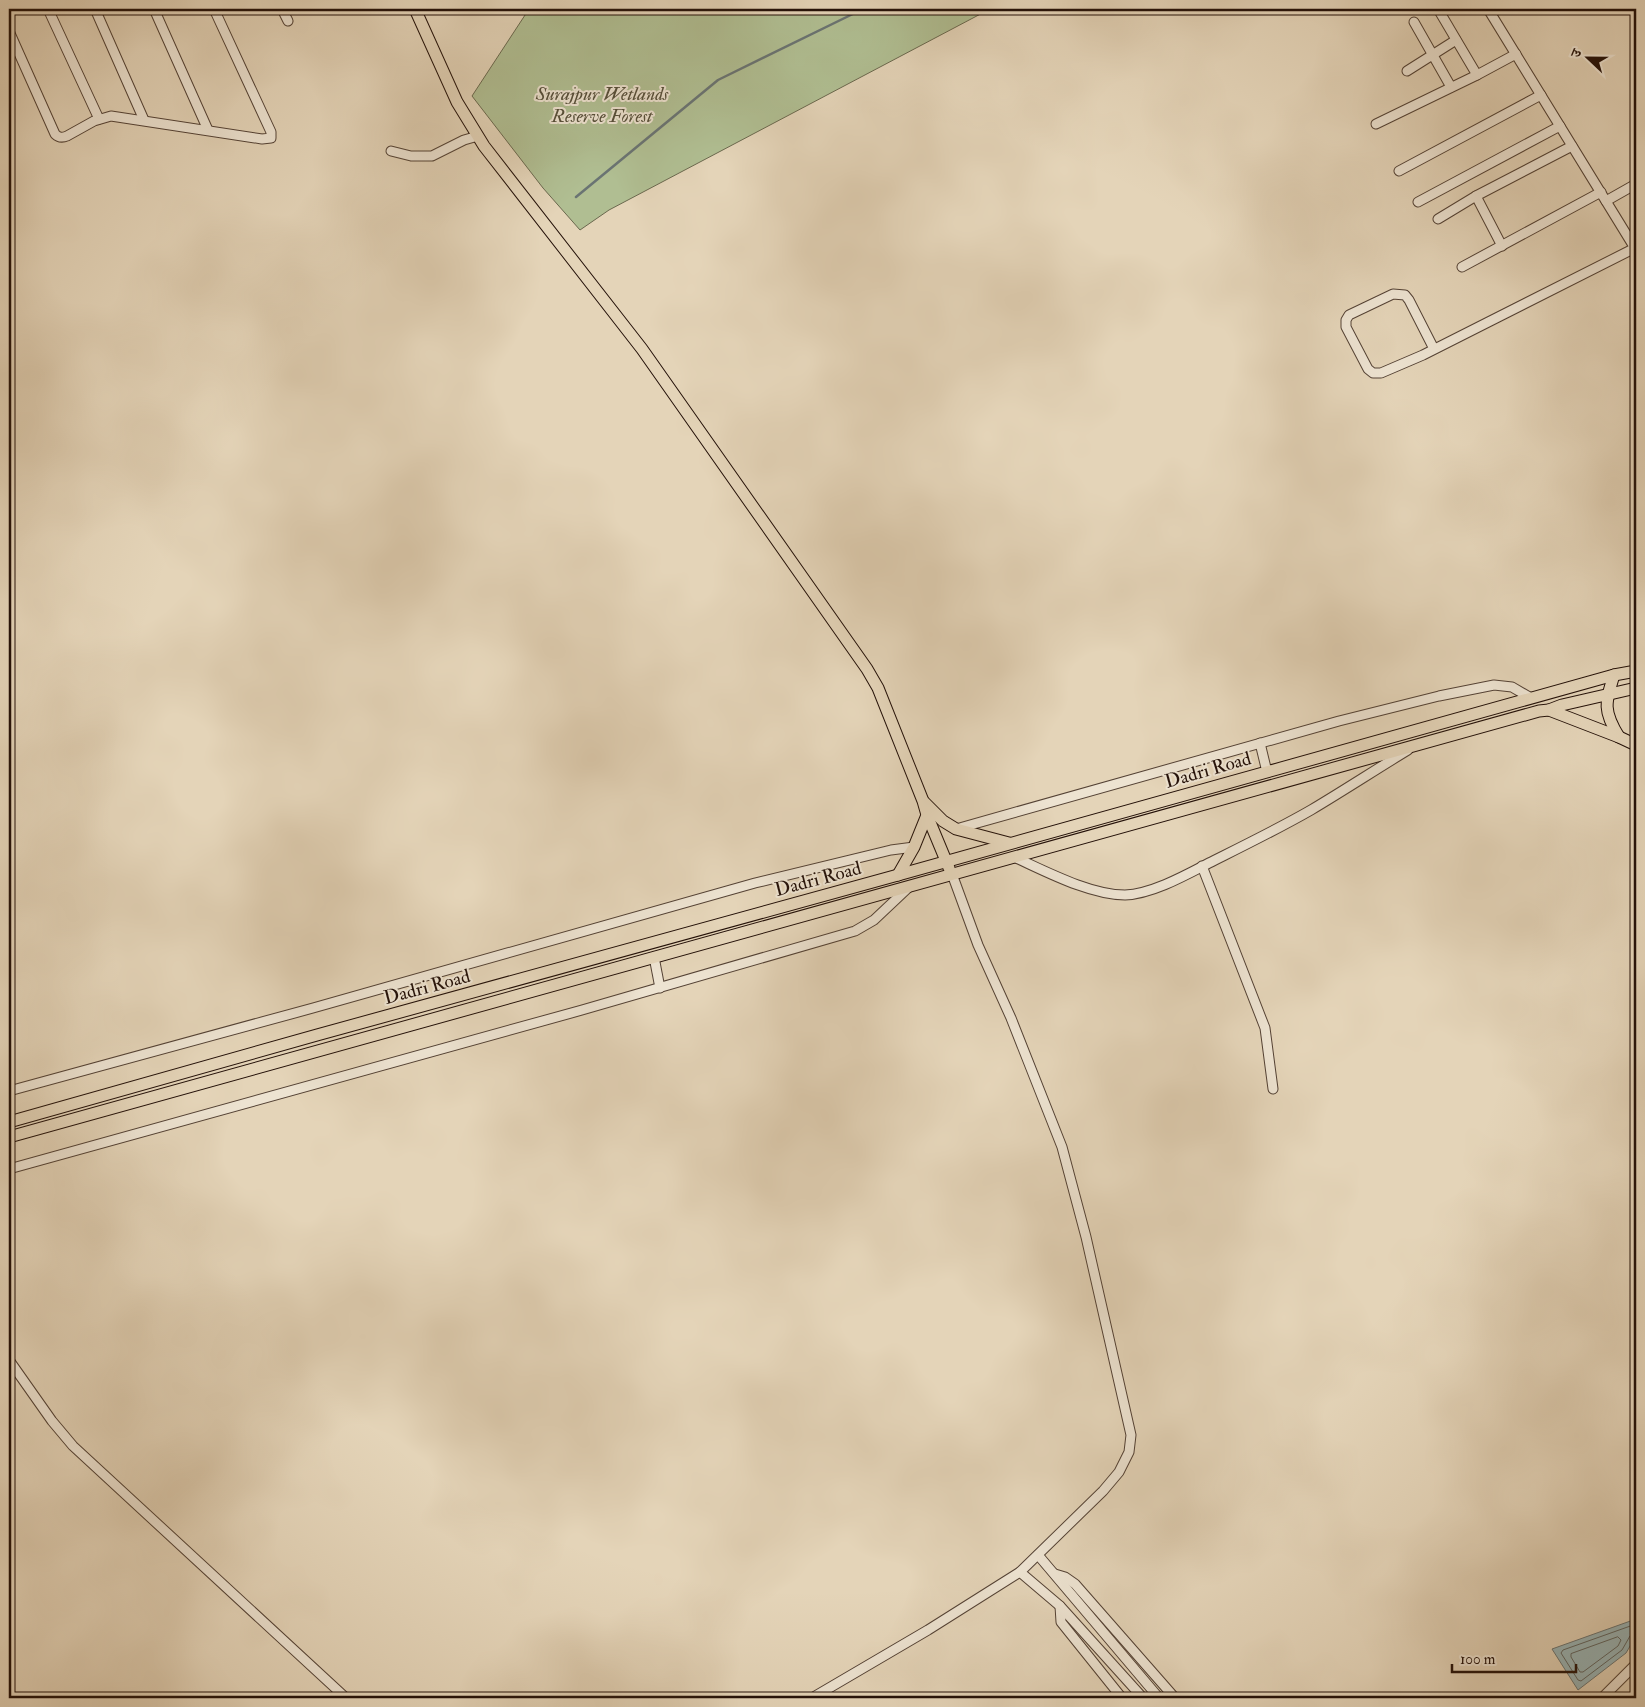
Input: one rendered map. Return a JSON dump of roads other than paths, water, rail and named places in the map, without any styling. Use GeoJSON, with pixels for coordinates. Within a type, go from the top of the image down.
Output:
{"type":"FeatureCollection","features":[{"type":"Feature","properties":{"kind":"main road"},"geometry":{"type":"LineString","coordinates":[[414,9],[457,102],[484,146],[642,349],[867,669],[878,688],[952,874]]}},
{"type":"Feature","properties":{"kind":"main road","name":"Dadri Road"},"geometry":{"type":"LineString","coordinates":[[9,1122],[1011,844],[1265,765],[1636,671]]}},
{"type":"Feature","properties":{"kind":"main road"},"geometry":{"type":"LineString","coordinates":[[1619,737],[1610,722],[1606,704],[1608,694],[1619,675],[1636,689]]}},
{"type":"Feature","properties":{"kind":"main road","name":"Dadri Road"},"geometry":{"type":"LineString","coordinates":[[9,1137],[1416,745],[1562,705],[1636,689]]}},
{"type":"Feature","properties":{"kind":"main road"},"geometry":{"type":"LineString","coordinates":[[1544,710],[1636,745]]}},
{"type":"Feature","properties":{"kind":"main road"},"geometry":{"type":"LineString","coordinates":[[923,801],[943,821],[956,829],[1011,844]]}},
{"type":"Feature","properties":{"kind":"main road"},"geometry":{"type":"LineString","coordinates":[[898,875],[914,847],[927,815]]}},
{"type":"Feature","properties":{"kind":"street"},"geometry":{"type":"LineString","coordinates":[[48,9],[99,119]]}},
{"type":"Feature","properties":{"kind":"street"},"geometry":{"type":"LineString","coordinates":[[95,9],[144,120]]}},
{"type":"Feature","properties":{"kind":"street"},"geometry":{"type":"LineString","coordinates":[[154,9],[208,130]]}},
{"type":"Feature","properties":{"kind":"street"},"geometry":{"type":"LineString","coordinates":[[9,31],[58,137],[62,138],[99,119],[111,116],[268,139],[272,136],[214,9]]}},
{"type":"Feature","properties":{"kind":"street"},"geometry":{"type":"LineString","coordinates":[[282,9],[288,21]]}},
{"type":"Feature","properties":{"kind":"street"},"geometry":{"type":"LineString","coordinates":[[1438,9],[1477,75]]}},
{"type":"Feature","properties":{"kind":"street"},"geometry":{"type":"LineString","coordinates":[[1434,350],[1409,300],[1404,295],[1393,294],[1349,316],[1346,320],[1346,327],[1368,369],[1373,373],[1381,373],[1434,350],[1636,249],[1488,9]]}},
{"type":"Feature","properties":{"kind":"street"},"geometry":{"type":"LineString","coordinates":[[1414,22],[1451,87]]}},
{"type":"Feature","properties":{"kind":"street"},"geometry":{"type":"LineString","coordinates":[[1407,71],[1456,40]]}},
{"type":"Feature","properties":{"kind":"street"},"geometry":{"type":"LineString","coordinates":[[1376,124],[1516,54]]}},
{"type":"Feature","properties":{"kind":"street"},"geometry":{"type":"LineString","coordinates":[[1399,171],[1541,95]]}},
{"type":"Feature","properties":{"kind":"street"},"geometry":{"type":"LineString","coordinates":[[1418,202],[1560,126]]}},
{"type":"Feature","properties":{"kind":"street"},"geometry":{"type":"LineString","coordinates":[[391,151],[411,156],[432,156],[464,140],[478,136]]}},
{"type":"Feature","properties":{"kind":"street"},"geometry":{"type":"LineString","coordinates":[[1438,219],[1476,196],[1572,146]]}},
{"type":"Feature","properties":{"kind":"street"},"geometry":{"type":"LineString","coordinates":[[1606,201],[1636,184]]}},
{"type":"Feature","properties":{"kind":"street"},"geometry":{"type":"LineString","coordinates":[[1462,267],[1600,192]]}},
{"type":"Feature","properties":{"kind":"street"},"geometry":{"type":"LineString","coordinates":[[1476,196],[1502,246]]}},
{"type":"Feature","properties":{"kind":"street"},"geometry":{"type":"LineString","coordinates":[[956,829],[1260,743],[1439,696],[1494,685],[1512,687],[1532,698]]}},
{"type":"Feature","properties":{"kind":"street"},"geometry":{"type":"LineString","coordinates":[[1260,743],[1265,765]]}},
{"type":"Feature","properties":{"kind":"street"},"geometry":{"type":"LineString","coordinates":[[1014,857],[1056,876],[1108,894],[1124,895],[1141,892],[1178,878],[1310,810],[1416,745]]}},
{"type":"Feature","properties":{"kind":"street"},"geometry":{"type":"LineString","coordinates":[[9,1091],[313,1008],[755,883],[890,850],[914,847]]}},
{"type":"Feature","properties":{"kind":"street"},"geometry":{"type":"LineString","coordinates":[[1202,866],[1265,1028],[1273,1089]]}},
{"type":"Feature","properties":{"kind":"street"},"geometry":{"type":"LineString","coordinates":[[812,1698],[1020,1572],[1102,1491],[1119,1472],[1129,1452],[1131,1435],[1086,1237],[1062,1147],[1011,1018],[978,945],[952,874]]}},
{"type":"Feature","properties":{"kind":"street"},"geometry":{"type":"LineString","coordinates":[[9,1169],[660,988],[855,931],[874,920],[911,885]]}},
{"type":"Feature","properties":{"kind":"street"},"geometry":{"type":"LineString","coordinates":[[654,957],[660,988]]}},
{"type":"Feature","properties":{"kind":"street"},"geometry":{"type":"LineString","coordinates":[[9,1360],[52,1421],[73,1446],[346,1698]]}},
{"type":"Feature","properties":{"kind":"street"},"geometry":{"type":"LineString","coordinates":[[1038,1555],[1159,1698]]}},
{"type":"Feature","properties":{"kind":"street"},"geometry":{"type":"LineString","coordinates":[[1020,1572],[1060,1606],[1142,1698]]}},
{"type":"Feature","properties":{"kind":"street"},"geometry":{"type":"LineString","coordinates":[[1054,1574],[1065,1577],[1075,1584],[1175,1698]]}},
{"type":"Feature","properties":{"kind":"street"},"geometry":{"type":"LineString","coordinates":[[1060,1606],[1061,1622],[1122,1698]]}},
{"type":"Feature","properties":{"kind":"street"},"geometry":{"type":"LineString","coordinates":[[1602,1698],[1636,1664]]}},
{"type":"Feature","properties":{"kind":"water"},"geometry":{"type":"Polygon","coordinates":[[[1636,1619],[1636,1636],[1626,1653],[1578,1690],[1552,1649],[1636,1619]]]}},
{"type":"Feature","properties":{"kind":"waterway"},"geometry":{"type":"LineString","coordinates":[[576,197],[718,80],[863,9]]}},
{"type":"Feature","properties":{"kind":"park label","name":"Surajpur Wetlands Reserve Forest"},"geometry":{"type":"Point","coordinates":[602,105]}}]}
